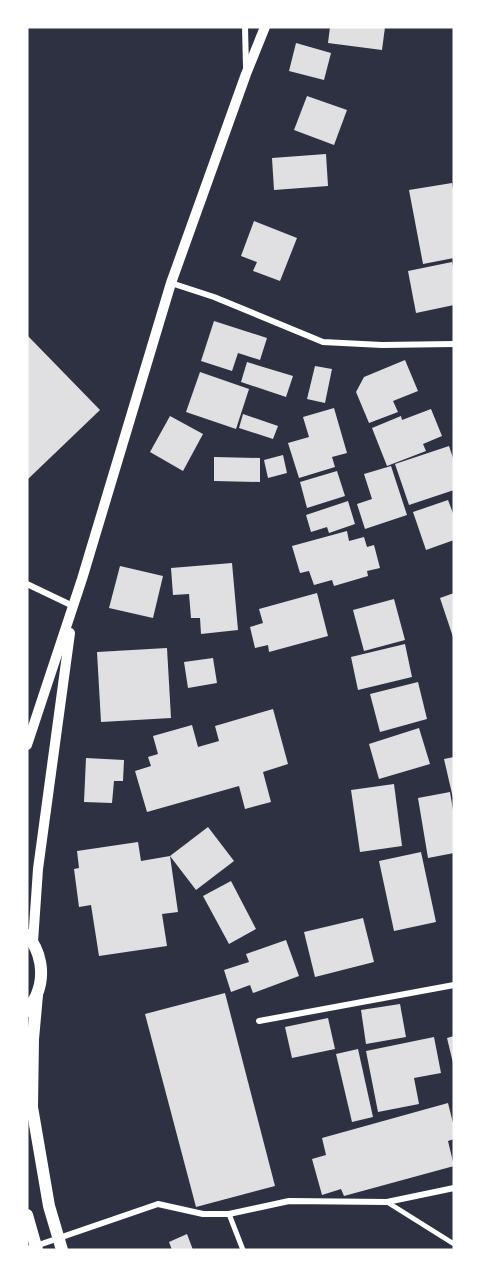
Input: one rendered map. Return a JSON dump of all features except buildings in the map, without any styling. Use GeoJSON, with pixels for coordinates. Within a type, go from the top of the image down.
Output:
{"type":"FeatureCollection","features":[{"type":"Feature","properties":{"kind":"main road"},"geometry":{"type":"LineString","coordinates":[[30,938],[40,959],[41,977],[33,1039],[32,1107],[49,1206],[61,1244]]}},
{"type":"Feature","properties":{"kind":"main road"},"geometry":{"type":"LineString","coordinates":[[27,1011],[37,995]]}},
{"type":"Feature","properties":{"kind":"main road"},"geometry":{"type":"LineString","coordinates":[[27,1215],[33,1248]]}},
{"type":"Feature","properties":{"kind":"street"},"geometry":{"type":"LineString","coordinates":[[245,27],[246,74]]}},
{"type":"Feature","properties":{"kind":"street"},"geometry":{"type":"LineString","coordinates":[[27,745],[73,606],[171,283],[265,27]]}},
{"type":"Feature","properties":{"kind":"street"},"geometry":{"type":"LineString","coordinates":[[171,283],[214,297],[323,342],[382,345],[454,344]]}},
{"type":"Feature","properties":{"kind":"street"},"geometry":{"type":"LineString","coordinates":[[27,584],[73,606]]}},
{"type":"Feature","properties":{"kind":"street"},"geometry":{"type":"LineString","coordinates":[[30,938],[73,606]]}},
{"type":"Feature","properties":{"kind":"street"},"geometry":{"type":"LineString","coordinates":[[259,1021],[454,985]]}},
{"type":"Feature","properties":{"kind":"street"},"geometry":{"type":"LineString","coordinates":[[33,1248],[61,1244],[158,1204],[203,1214],[229,1214],[289,1201],[387,1202],[454,1188]]}},
{"type":"Feature","properties":{"kind":"street"},"geometry":{"type":"LineString","coordinates":[[387,1202],[454,1244]]}},
{"type":"Feature","properties":{"kind":"street"},"geometry":{"type":"LineString","coordinates":[[229,1214],[243,1250]]}}]}
